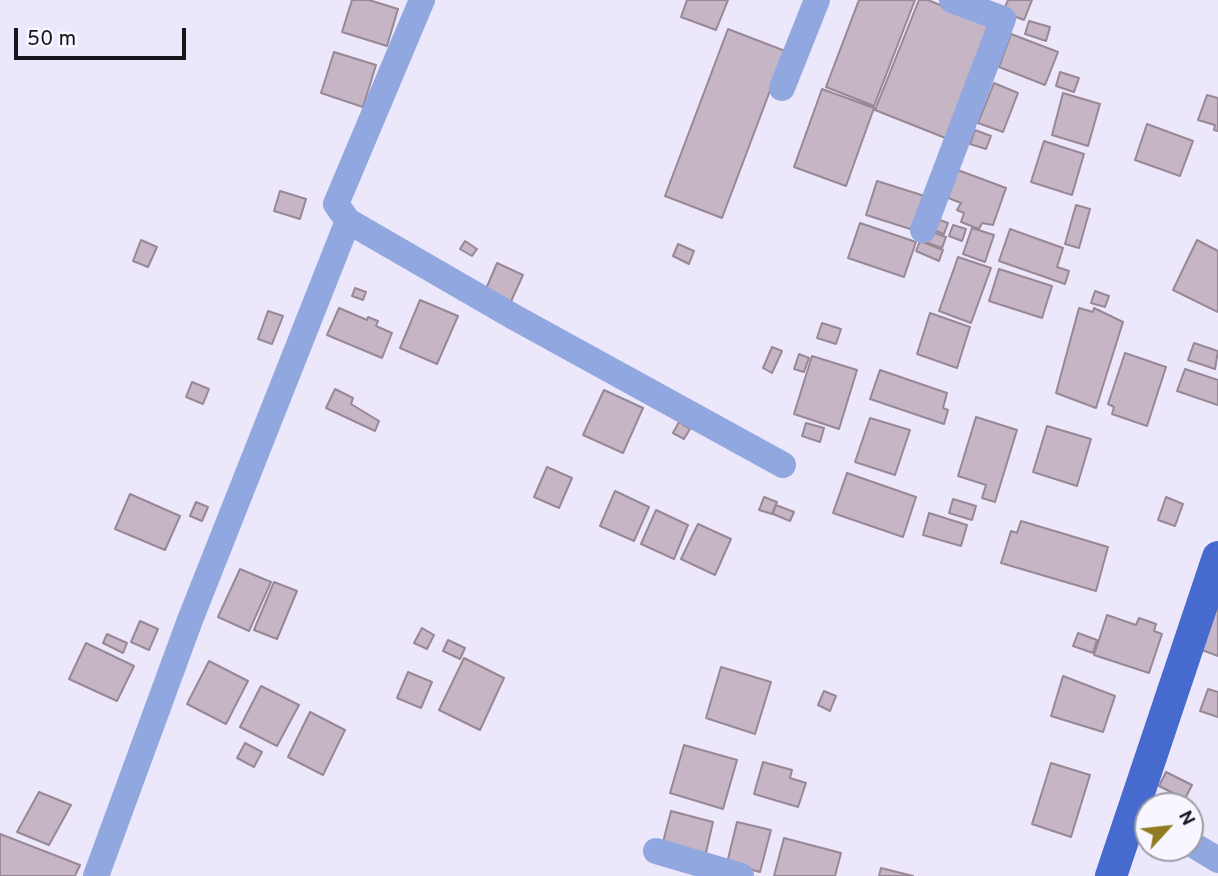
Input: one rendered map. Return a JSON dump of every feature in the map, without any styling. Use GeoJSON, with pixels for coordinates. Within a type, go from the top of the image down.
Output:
{"type":"FeatureCollection","features":[{"type":"Feature","properties":{"kind":"main road"},"geometry":{"type":"LineString","coordinates":[[1147,792],[1218,557]]}},
{"type":"Feature","properties":{"kind":"main road"},"geometry":{"type":"LineString","coordinates":[[1111,876],[1134,828]]}},
{"type":"Feature","properties":{"kind":"lane"},"geometry":{"type":"LineString","coordinates":[[422,0],[336,204],[348,221],[513,317],[783,466]]}},
{"type":"Feature","properties":{"kind":"lane"},"geometry":{"type":"LineString","coordinates":[[782,88],[817,0]]}},
{"type":"Feature","properties":{"kind":"lane"},"geometry":{"type":"LineString","coordinates":[[923,230],[1003,19],[952,0]]}},
{"type":"Feature","properties":{"kind":"lane"},"geometry":{"type":"LineString","coordinates":[[96,876],[190,620],[348,221]]}},
{"type":"Feature","properties":{"kind":"lane"},"geometry":{"type":"LineString","coordinates":[[656,851],[741,876]]}},
{"type":"Feature","properties":{"kind":"building"},"geometry":{"type":"Polygon","coordinates":[[[352,0],[369,0],[398,9],[387,46],[342,32],[352,0]]]}},
{"type":"Feature","properties":{"kind":"building"},"geometry":{"type":"Polygon","coordinates":[[[687,0],[728,0],[716,30],[681,17],[687,0]]]}},
{"type":"Feature","properties":{"kind":"building"},"geometry":{"type":"Polygon","coordinates":[[[859,0],[915,0],[874,106],[826,87],[859,0]]]}},
{"type":"Feature","properties":{"kind":"building"},"geometry":{"type":"Polygon","coordinates":[[[919,0],[928,0],[997,28],[953,141],[875,110],[919,0]]]}},
{"type":"Feature","properties":{"kind":"building"},"geometry":{"type":"Polygon","coordinates":[[[1008,0],[1032,0],[1024,20],[1003,12],[1008,0]]]}},
{"type":"Feature","properties":{"kind":"building"},"geometry":{"type":"Polygon","coordinates":[[[1029,21],[1050,27],[1046,41],[1025,34],[1029,21]]]}},
{"type":"Feature","properties":{"kind":"building"},"geometry":{"type":"Polygon","coordinates":[[[728,29],[785,51],[722,218],[665,196],[728,29]]]}},
{"type":"Feature","properties":{"kind":"building"},"geometry":{"type":"Polygon","coordinates":[[[1011,34],[1058,52],[1045,85],[999,67],[1011,34]]]}},
{"type":"Feature","properties":{"kind":"building"},"geometry":{"type":"Polygon","coordinates":[[[334,52],[376,65],[363,107],[321,93],[334,52]]]}},
{"type":"Feature","properties":{"kind":"building"},"geometry":{"type":"Polygon","coordinates":[[[1060,72],[1079,78],[1074,92],[1056,86],[1060,72]]]}},
{"type":"Feature","properties":{"kind":"building"},"geometry":{"type":"Polygon","coordinates":[[[994,83],[1018,93],[1003,132],[978,123],[994,83]]]}},
{"type":"Feature","properties":{"kind":"building"},"geometry":{"type":"Polygon","coordinates":[[[822,89],[874,108],[846,186],[794,167],[822,89]]]}},
{"type":"Feature","properties":{"kind":"building"},"geometry":{"type":"Polygon","coordinates":[[[1063,93],[1100,104],[1088,146],[1052,135],[1063,93]]]}},
{"type":"Feature","properties":{"kind":"building"},"geometry":{"type":"Polygon","coordinates":[[[1207,95],[1218,98],[1218,131],[1214,130],[1215,125],[1198,120],[1207,95]]]}},
{"type":"Feature","properties":{"kind":"building"},"geometry":{"type":"Polygon","coordinates":[[[1147,124],[1193,141],[1180,176],[1135,160],[1147,124]]]}},
{"type":"Feature","properties":{"kind":"building"},"geometry":{"type":"Polygon","coordinates":[[[975,130],[991,136],[986,149],[970,144],[975,130]]]}},
{"type":"Feature","properties":{"kind":"building"},"geometry":{"type":"Polygon","coordinates":[[[1044,141],[1084,154],[1072,195],[1031,182],[1044,141]]]}},
{"type":"Feature","properties":{"kind":"building"},"geometry":{"type":"Polygon","coordinates":[[[955,169],[1006,188],[993,225],[982,223],[979,229],[961,222],[964,213],[957,210],[961,203],[946,197],[955,169]]]}},
{"type":"Feature","properties":{"kind":"building"},"geometry":{"type":"Polygon","coordinates":[[[877,181],[931,198],[920,232],[866,215],[877,181]]]}},
{"type":"Feature","properties":{"kind":"building"},"geometry":{"type":"Polygon","coordinates":[[[280,191],[306,199],[300,219],[274,211],[280,191]]]}},
{"type":"Feature","properties":{"kind":"building"},"geometry":{"type":"Polygon","coordinates":[[[1076,205],[1090,209],[1079,248],[1065,244],[1076,205]]]}},
{"type":"Feature","properties":{"kind":"building"},"geometry":{"type":"Polygon","coordinates":[[[932,217],[948,223],[944,234],[928,228],[932,217]]]}},
{"type":"Feature","properties":{"kind":"building"},"geometry":{"type":"Polygon","coordinates":[[[860,223],[916,242],[904,277],[848,258],[860,223]]]}},
{"type":"Feature","properties":{"kind":"building"},"geometry":{"type":"Polygon","coordinates":[[[953,225],[966,229],[962,241],[949,236],[953,225]]]}},
{"type":"Feature","properties":{"kind":"building"},"geometry":{"type":"Polygon","coordinates":[[[972,228],[994,235],[985,262],[963,254],[972,228]]]}},
{"type":"Feature","properties":{"kind":"building"},"geometry":{"type":"Polygon","coordinates":[[[1010,229],[1063,248],[1057,267],[1069,271],[1065,284],[999,261],[1010,229]]]}},
{"type":"Feature","properties":{"kind":"building"},"geometry":{"type":"Polygon","coordinates":[[[926,230],[946,237],[942,248],[922,241],[926,230]]]}},
{"type":"Feature","properties":{"kind":"building"},"geometry":{"type":"Polygon","coordinates":[[[141,240],[157,247],[148,267],[133,261],[141,240]]]}},
{"type":"Feature","properties":{"kind":"building"},"geometry":{"type":"Polygon","coordinates":[[[1197,240],[1218,251],[1218,312],[1173,290],[1197,240]]]}},
{"type":"Feature","properties":{"kind":"building"},"geometry":{"type":"Polygon","coordinates":[[[465,241],[477,249],[472,256],[460,249],[465,241]]]}},
{"type":"Feature","properties":{"kind":"building"},"geometry":{"type":"Polygon","coordinates":[[[920,241],[943,250],[939,261],[916,251],[920,241]]]}},
{"type":"Feature","properties":{"kind":"building"},"geometry":{"type":"Polygon","coordinates":[[[678,244],[694,251],[689,264],[673,256],[678,244]]]}},
{"type":"Feature","properties":{"kind":"building"},"geometry":{"type":"Polygon","coordinates":[[[958,257],[991,268],[971,323],[939,311],[958,257]]]}},
{"type":"Feature","properties":{"kind":"building"},"geometry":{"type":"Polygon","coordinates":[[[497,263],[523,275],[508,308],[483,296],[497,263]]]}},
{"type":"Feature","properties":{"kind":"building"},"geometry":{"type":"Polygon","coordinates":[[[999,269],[1052,286],[1042,318],[989,301],[999,269]]]}},
{"type":"Feature","properties":{"kind":"building"},"geometry":{"type":"Polygon","coordinates":[[[355,288],[366,292],[363,300],[352,296],[355,288]]]}},
{"type":"Feature","properties":{"kind":"building"},"geometry":{"type":"Polygon","coordinates":[[[1095,291],[1109,296],[1105,307],[1091,303],[1095,291]]]}},
{"type":"Feature","properties":{"kind":"building"},"geometry":{"type":"Polygon","coordinates":[[[420,300],[458,316],[437,364],[400,348],[420,300]]]}},
{"type":"Feature","properties":{"kind":"building"},"geometry":{"type":"Polygon","coordinates":[[[339,308],[367,320],[368,317],[378,321],[376,326],[392,333],[382,358],[327,335],[339,308]]]}},
{"type":"Feature","properties":{"kind":"building"},"geometry":{"type":"Polygon","coordinates":[[[1079,308],[1093,312],[1094,308],[1123,322],[1096,408],[1056,393],[1079,308]]]}},
{"type":"Feature","properties":{"kind":"building"},"geometry":{"type":"Polygon","coordinates":[[[268,311],[283,316],[272,344],[258,339],[268,311]]]}},
{"type":"Feature","properties":{"kind":"building"},"geometry":{"type":"Polygon","coordinates":[[[930,313],[970,327],[957,368],[917,354],[930,313]]]}},
{"type":"Feature","properties":{"kind":"building"},"geometry":{"type":"Polygon","coordinates":[[[822,323],[841,329],[836,344],[817,338],[822,323]]]}},
{"type":"Feature","properties":{"kind":"building"},"geometry":{"type":"Polygon","coordinates":[[[1194,343],[1218,351],[1215,369],[1188,360],[1194,343]]]}},
{"type":"Feature","properties":{"kind":"building"},"geometry":{"type":"Polygon","coordinates":[[[772,347],[782,351],[772,373],[763,368],[772,347]]]}},
{"type":"Feature","properties":{"kind":"building"},"geometry":{"type":"Polygon","coordinates":[[[1125,353],[1166,367],[1147,426],[1112,414],[1114,407],[1108,404],[1125,353]]]}},
{"type":"Feature","properties":{"kind":"building"},"geometry":{"type":"Polygon","coordinates":[[[799,354],[809,358],[804,372],[794,369],[799,354]]]}},
{"type":"Feature","properties":{"kind":"building"},"geometry":{"type":"Polygon","coordinates":[[[812,356],[857,370],[839,429],[794,414],[812,356]]]}},
{"type":"Feature","properties":{"kind":"building"},"geometry":{"type":"Polygon","coordinates":[[[1185,369],[1218,380],[1218,405],[1177,391],[1185,369]]]}},
{"type":"Feature","properties":{"kind":"building"},"geometry":{"type":"Polygon","coordinates":[[[880,370],[947,393],[943,408],[948,410],[944,424],[870,399],[880,370]]]}},
{"type":"Feature","properties":{"kind":"building"},"geometry":{"type":"Polygon","coordinates":[[[192,382],[209,389],[203,404],[186,397],[192,382]]]}},
{"type":"Feature","properties":{"kind":"building"},"geometry":{"type":"Polygon","coordinates":[[[335,389],[353,398],[351,404],[379,421],[375,431],[326,408],[335,389]]]}},
{"type":"Feature","properties":{"kind":"building"},"geometry":{"type":"Polygon","coordinates":[[[604,390],[643,408],[623,453],[583,435],[604,390]]]}},
{"type":"Feature","properties":{"kind":"building"},"geometry":{"type":"Polygon","coordinates":[[[976,417],[1017,430],[995,502],[982,498],[986,485],[958,476],[976,417]]]}},
{"type":"Feature","properties":{"kind":"building"},"geometry":{"type":"Polygon","coordinates":[[[870,418],[910,430],[895,475],[855,462],[870,418]]]}},
{"type":"Feature","properties":{"kind":"building"},"geometry":{"type":"Polygon","coordinates":[[[679,422],[690,429],[684,439],[673,433],[679,422]]]}},
{"type":"Feature","properties":{"kind":"building"},"geometry":{"type":"Polygon","coordinates":[[[806,423],[824,428],[820,442],[802,436],[806,423]]]}},
{"type":"Feature","properties":{"kind":"building"},"geometry":{"type":"Polygon","coordinates":[[[1047,426],[1091,439],[1077,486],[1033,472],[1047,426]]]}},
{"type":"Feature","properties":{"kind":"building"},"geometry":{"type":"Polygon","coordinates":[[[547,467],[572,478],[559,508],[534,497],[547,467]]]}},
{"type":"Feature","properties":{"kind":"building"},"geometry":{"type":"Polygon","coordinates":[[[847,473],[916,497],[903,537],[833,513],[847,473]]]}},
{"type":"Feature","properties":{"kind":"building"},"geometry":{"type":"Polygon","coordinates":[[[615,491],[649,507],[634,541],[600,526],[615,491]]]}},
{"type":"Feature","properties":{"kind":"building"},"geometry":{"type":"Polygon","coordinates":[[[130,494],[180,516],[165,550],[115,529],[130,494]]]}},
{"type":"Feature","properties":{"kind":"building"},"geometry":{"type":"Polygon","coordinates":[[[764,497],[777,502],[772,514],[759,510],[764,497]]]}},
{"type":"Feature","properties":{"kind":"building"},"geometry":{"type":"Polygon","coordinates":[[[1166,497],[1183,504],[1175,526],[1158,520],[1166,497]]]}},
{"type":"Feature","properties":{"kind":"building"},"geometry":{"type":"Polygon","coordinates":[[[953,499],[976,506],[972,520],[949,513],[953,499]]]}},
{"type":"Feature","properties":{"kind":"building"},"geometry":{"type":"Polygon","coordinates":[[[196,502],[208,507],[202,521],[190,516],[196,502]]]}},
{"type":"Feature","properties":{"kind":"building"},"geometry":{"type":"Polygon","coordinates":[[[776,505],[794,512],[790,521],[773,514],[776,505]]]}},
{"type":"Feature","properties":{"kind":"building"},"geometry":{"type":"Polygon","coordinates":[[[656,510],[688,525],[674,559],[641,544],[656,510]]]}},
{"type":"Feature","properties":{"kind":"building"},"geometry":{"type":"Polygon","coordinates":[[[929,513],[967,525],[961,546],[923,535],[929,513]]]}},
{"type":"Feature","properties":{"kind":"building"},"geometry":{"type":"Polygon","coordinates":[[[1021,521],[1108,547],[1096,591],[1001,563],[1011,531],[1017,533],[1021,521]]]}},
{"type":"Feature","properties":{"kind":"building"},"geometry":{"type":"Polygon","coordinates":[[[698,524],[731,539],[715,575],[681,559],[698,524]]]}},
{"type":"Feature","properties":{"kind":"building"},"geometry":{"type":"Polygon","coordinates":[[[240,569],[271,582],[249,631],[218,617],[240,569]]]}},
{"type":"Feature","properties":{"kind":"building"},"geometry":{"type":"Polygon","coordinates":[[[274,582],[297,591],[277,639],[254,630],[274,582]]]}},
{"type":"Feature","properties":{"kind":"building"},"geometry":{"type":"Polygon","coordinates":[[[1218,604],[1218,656],[1202,650],[1218,604]]]}},
{"type":"Feature","properties":{"kind":"building"},"geometry":{"type":"Polygon","coordinates":[[[1107,615],[1136,625],[1139,618],[1156,624],[1154,631],[1162,634],[1149,673],[1094,655],[1107,615]]]}},
{"type":"Feature","properties":{"kind":"building"},"geometry":{"type":"Polygon","coordinates":[[[140,621],[158,629],[149,650],[131,642],[140,621]]]}},
{"type":"Feature","properties":{"kind":"building"},"geometry":{"type":"Polygon","coordinates":[[[422,628],[434,635],[427,649],[414,643],[422,628]]]}},
{"type":"Feature","properties":{"kind":"building"},"geometry":{"type":"Polygon","coordinates":[[[1078,633],[1097,640],[1093,653],[1073,646],[1078,633]]]}},
{"type":"Feature","properties":{"kind":"building"},"geometry":{"type":"Polygon","coordinates":[[[107,634],[127,643],[123,653],[103,643],[107,634]]]}},
{"type":"Feature","properties":{"kind":"building"},"geometry":{"type":"Polygon","coordinates":[[[448,640],[465,648],[460,659],[443,651],[448,640]]]}},
{"type":"Feature","properties":{"kind":"building"},"geometry":{"type":"Polygon","coordinates":[[[86,643],[134,666],[117,701],[69,679],[86,643]]]}},
{"type":"Feature","properties":{"kind":"building"},"geometry":{"type":"Polygon","coordinates":[[[464,658],[504,678],[480,730],[439,710],[464,658]]]}},
{"type":"Feature","properties":{"kind":"building"},"geometry":{"type":"Polygon","coordinates":[[[209,661],[248,681],[226,724],[187,704],[209,661]]]}},
{"type":"Feature","properties":{"kind":"building"},"geometry":{"type":"Polygon","coordinates":[[[721,667],[771,682],[755,734],[706,718],[721,667]]]}},
{"type":"Feature","properties":{"kind":"building"},"geometry":{"type":"Polygon","coordinates":[[[408,672],[432,682],[421,708],[397,698],[408,672]]]}},
{"type":"Feature","properties":{"kind":"building"},"geometry":{"type":"Polygon","coordinates":[[[1063,676],[1115,696],[1103,732],[1051,716],[1063,676]]]}},
{"type":"Feature","properties":{"kind":"building"},"geometry":{"type":"Polygon","coordinates":[[[261,686],[299,705],[277,746],[240,727],[261,686]]]}},
{"type":"Feature","properties":{"kind":"building"},"geometry":{"type":"Polygon","coordinates":[[[1208,689],[1218,692],[1218,717],[1200,711],[1208,689]]]}},
{"type":"Feature","properties":{"kind":"building"},"geometry":{"type":"Polygon","coordinates":[[[824,691],[836,696],[830,711],[818,705],[824,691]]]}},
{"type":"Feature","properties":{"kind":"building"},"geometry":{"type":"Polygon","coordinates":[[[310,712],[345,730],[323,775],[288,757],[310,712]]]}},
{"type":"Feature","properties":{"kind":"building"},"geometry":{"type":"Polygon","coordinates":[[[245,743],[262,752],[254,767],[237,758],[245,743]]]}},
{"type":"Feature","properties":{"kind":"building"},"geometry":{"type":"Polygon","coordinates":[[[684,745],[737,760],[723,809],[670,793],[684,745]]]}},
{"type":"Feature","properties":{"kind":"building"},"geometry":{"type":"Polygon","coordinates":[[[763,762],[792,770],[790,778],[806,783],[798,807],[754,794],[763,762]]]}},
{"type":"Feature","properties":{"kind":"building"},"geometry":{"type":"Polygon","coordinates":[[[1051,763],[1090,775],[1071,837],[1032,824],[1051,763]]]}},
{"type":"Feature","properties":{"kind":"building"},"geometry":{"type":"Polygon","coordinates":[[[1166,772],[1192,785],[1188,792],[1171,792],[1159,786],[1166,772]]]}},
{"type":"Feature","properties":{"kind":"building"},"geometry":{"type":"Polygon","coordinates":[[[39,792],[71,805],[49,845],[17,832],[39,792]]]}},
{"type":"Feature","properties":{"kind":"building"},"geometry":{"type":"Polygon","coordinates":[[[671,811],[713,822],[705,857],[662,846],[671,811]]]}},
{"type":"Feature","properties":{"kind":"building"},"geometry":{"type":"Polygon","coordinates":[[[737,822],[771,830],[760,872],[727,863],[737,822]]]}},
{"type":"Feature","properties":{"kind":"building"},"geometry":{"type":"Polygon","coordinates":[[[0,834],[80,865],[75,876],[0,876],[0,834]]]}},
{"type":"Feature","properties":{"kind":"building"},"geometry":{"type":"Polygon","coordinates":[[[784,838],[841,853],[835,876],[774,876],[784,838]]]}},
{"type":"Feature","properties":{"kind":"building"},"geometry":{"type":"Polygon","coordinates":[[[881,868],[913,876],[879,876],[881,868]]]}}]}
